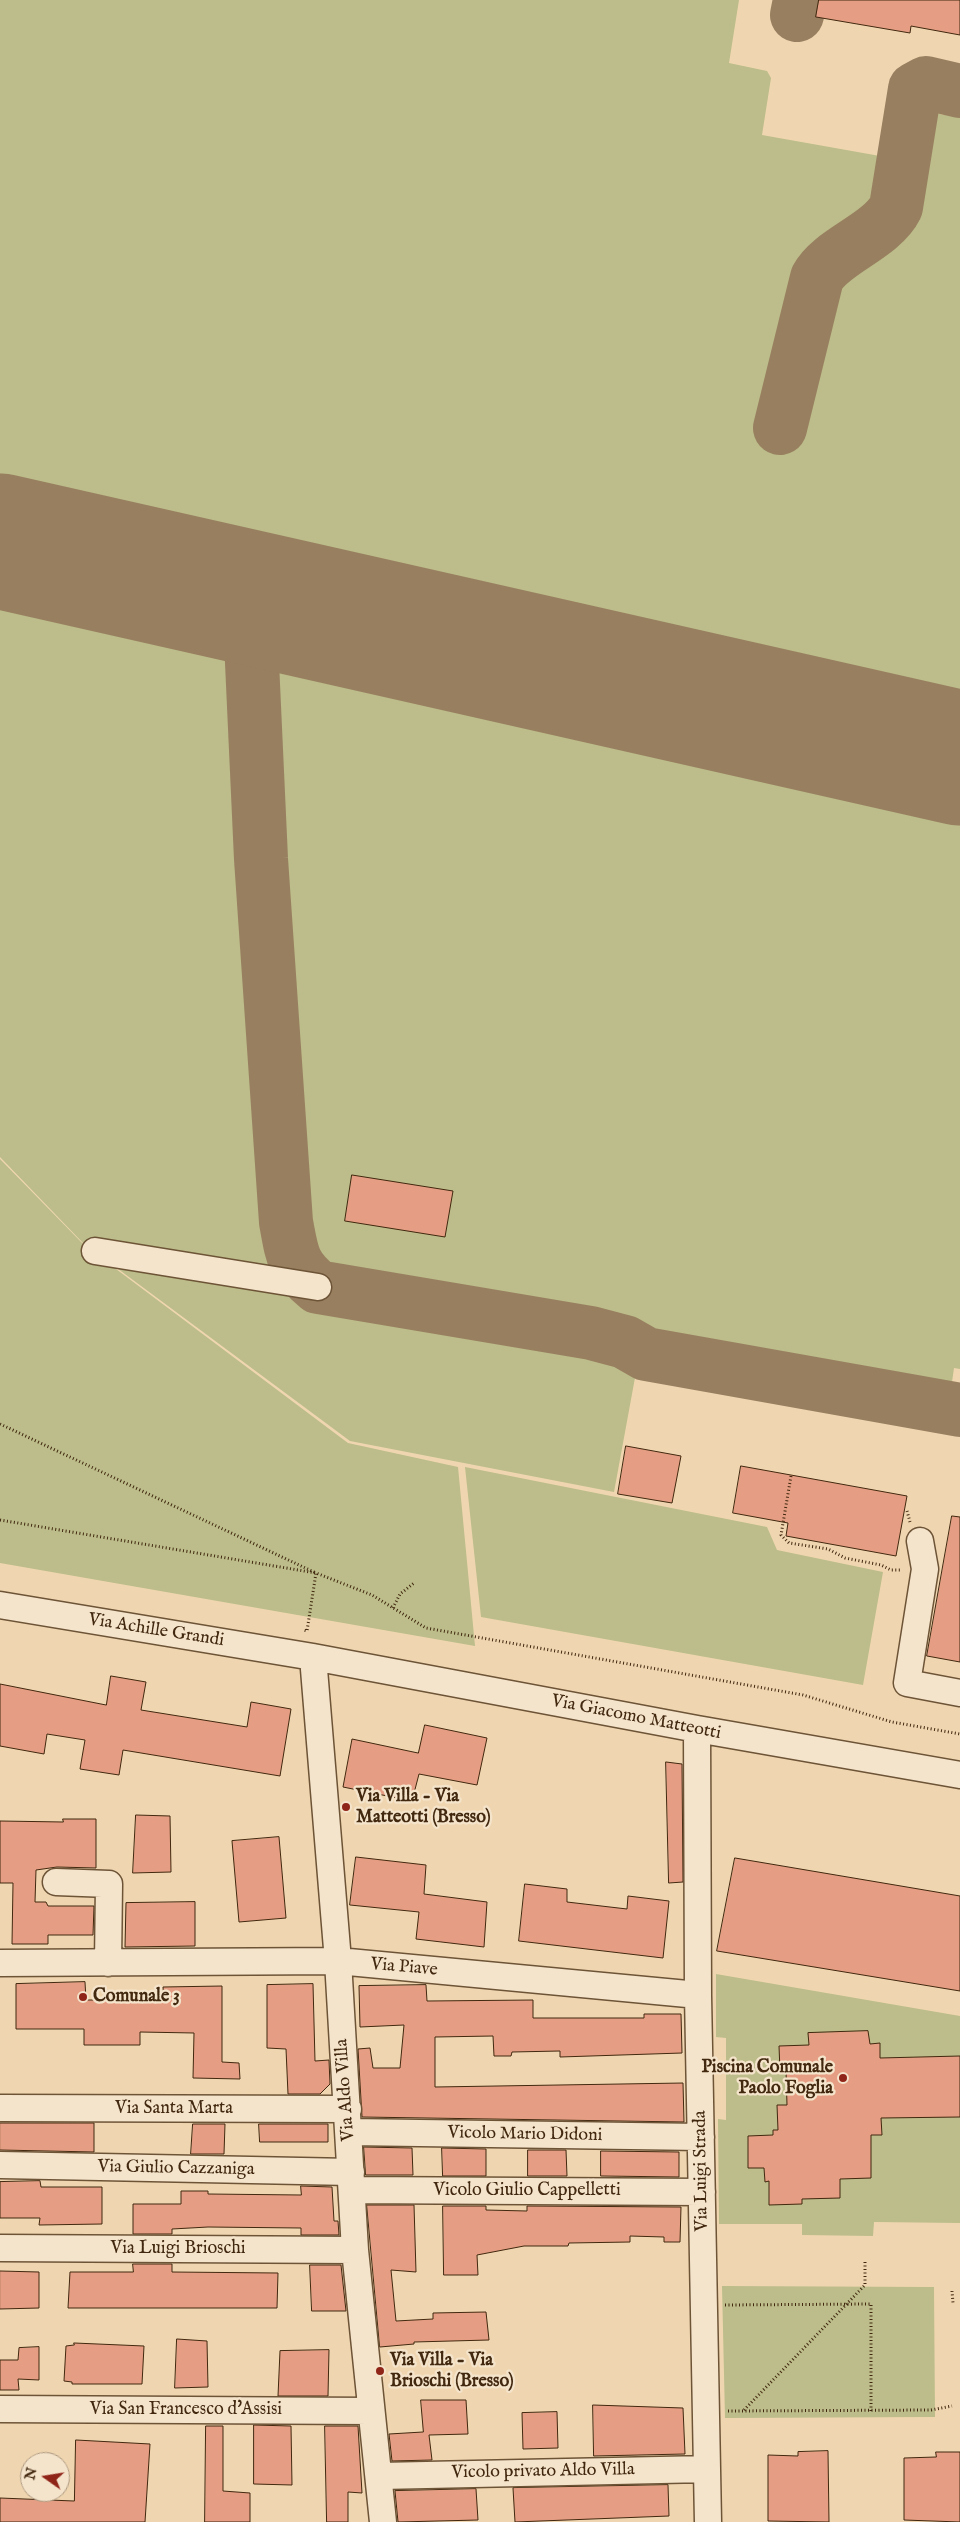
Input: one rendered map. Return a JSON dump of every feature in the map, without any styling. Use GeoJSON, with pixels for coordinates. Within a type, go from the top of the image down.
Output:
{"type":"FeatureCollection","features":[{"type":"Feature","properties":{"kind":"street"},"geometry":{"type":"LineString","coordinates":[[95,1251],[318,1287]]}},
{"type":"Feature","properties":{"kind":"street"},"geometry":{"type":"LineString","coordinates":[[920,1541],[925,1569],[907,1683],[960,1693]]}},
{"type":"Feature","properties":{"kind":"street","name":"Via Achille Grandi"},"geometry":{"type":"LineString","coordinates":[[0,1605],[312,1657]]}},
{"type":"Feature","properties":{"kind":"street","name":"Via Giacomo Matteotti"},"geometry":{"type":"LineString","coordinates":[[312,1657],[697,1730],[960,1775]]}},
{"type":"Feature","properties":{"kind":"street","name":"Via Aldo Villa"},"geometry":{"type":"LineString","coordinates":[[312,1657],[338,1962],[355,2250],[371,2411],[380,2476],[383,2522]]}},
{"type":"Feature","properties":{"kind":"street","name":"Via Luigi Strada"},"geometry":{"type":"LineString","coordinates":[[697,1730],[698,1995],[708,2522]]}},
{"type":"Feature","properties":{"kind":"street"},"geometry":{"type":"LineString","coordinates":[[56,1882],[109,1884],[108,1963]]}},
{"type":"Feature","properties":{"kind":"street","name":"Via Piave"},"geometry":{"type":"LineString","coordinates":[[0,1963],[338,1962],[698,1995]]}},
{"type":"Feature","properties":{"kind":"street","name":"Via Santa Marta"},"geometry":{"type":"LineString","coordinates":[[0,2108],[348,2121]]}},
{"type":"Feature","properties":{"kind":"street","name":"Vicolo Mario Didoni"},"geometry":{"type":"LineString","coordinates":[[348,2121],[701,2137]]}},
{"type":"Feature","properties":{"kind":"street","name":"Via Giulio Cazzaniga"},"geometry":{"type":"LineString","coordinates":[[0,2165],[352,2181]]}},
{"type":"Feature","properties":{"kind":"street","name":"Vicolo Giulio Cappelletti"},"geometry":{"type":"LineString","coordinates":[[352,2181],[702,2192]]}},
{"type":"Feature","properties":{"kind":"street","name":"Via Luigi Brioschi"},"geometry":{"type":"LineString","coordinates":[[0,2248],[355,2250]]}},
{"type":"Feature","properties":{"kind":"street","name":"Via San Francesco d'Assisi"},"geometry":{"type":"LineString","coordinates":[[0,2409],[371,2411]]}},
{"type":"Feature","properties":{"kind":"street","name":"Vicolo privato Aldo Villa"},"geometry":{"type":"LineString","coordinates":[[380,2476],[707,2469]]}},
{"type":"Feature","properties":{"kind":"path"},"geometry":{"type":"LineString","coordinates":[[0,1424],[316,1573],[372,1595],[426,1628],[803,1695],[892,1722],[960,1734]]}},
{"type":"Feature","properties":{"kind":"path"},"geometry":{"type":"LineString","coordinates":[[791,1476],[781,1535],[788,1543],[828,1549],[845,1558],[881,1565],[891,1570],[925,1569]]}},
{"type":"Feature","properties":{"kind":"path"},"geometry":{"type":"LineString","coordinates":[[0,1520],[316,1573]]}},
{"type":"Feature","properties":{"kind":"path"},"geometry":{"type":"LineString","coordinates":[[299,1630],[307,1631],[316,1573]]}},
{"type":"Feature","properties":{"kind":"path"},"geometry":{"type":"LineString","coordinates":[[392,1608],[400,1594],[414,1584]]}},
{"type":"Feature","properties":{"kind":"path"},"geometry":{"type":"LineString","coordinates":[[744,2410],[865,2285],[865,2262]]}},
{"type":"Feature","properties":{"kind":"path"},"geometry":{"type":"LineString","coordinates":[[952,2292],[953,2303]]}},
{"type":"Feature","properties":{"kind":"path"},"geometry":{"type":"LineString","coordinates":[[705,2305],[871,2304],[871,2411]]}},
{"type":"Feature","properties":{"kind":"path"},"geometry":{"type":"LineString","coordinates":[[706,2412],[744,2410],[931,2410],[952,2406]]}},
{"type":"Feature","properties":{"kind":"green space"},"geometry":{"type":"Polygon","coordinates":[[[0,0],[739,0],[729,63],[767,71],[771,78],[762,135],[880,156],[889,166],[913,170],[926,112],[960,117],[960,711],[0,495],[0,0]]]}},
{"type":"Feature","properties":{"kind":"green space"},"geometry":{"type":"Polygon","coordinates":[[[0,590],[236,642],[275,1225],[276,1274],[84,1244],[0,1157],[0,590]]]}},
{"type":"Feature","properties":{"kind":"green space"},"geometry":{"type":"Polygon","coordinates":[[[271,651],[960,808],[960,1369],[954,1368],[951,1389],[651,1333],[322,1277],[307,1259],[290,1166],[264,750],[273,749],[271,651]]]}},
{"type":"Feature","properties":{"kind":"green space"},"geometry":{"type":"Polygon","coordinates":[[[0,1159],[84,1245],[348,1443],[458,1467],[475,1646],[0,1563],[0,1159]]]}},
{"type":"Feature","properties":{"kind":"green space"},"geometry":{"type":"Polygon","coordinates":[[[102,1257],[639,1356],[614,1492],[350,1441],[102,1257]]]}},
{"type":"Feature","properties":{"kind":"green space"},"geometry":{"type":"Polygon","coordinates":[[[465,1467],[767,1527],[777,1550],[883,1572],[863,1685],[481,1617],[465,1467]]]}},
{"type":"Feature","properties":{"kind":"green space","name":"Piscina Comunale Paolo Foglia"},"geometry":{"type":"Polygon","coordinates":[[[716,1974],[960,2016],[960,2223],[874,2222],[873,2236],[802,2235],[802,2224],[719,2224],[718,2119],[726,2120],[726,2038],[716,2037],[716,1974]]]}},
{"type":"Feature","properties":{"kind":"green space"},"geometry":{"type":"Polygon","coordinates":[[[722,2286],[934,2287],[935,2417],[725,2418],[722,2286]]]}},
{"type":"Feature","properties":{"kind":"building"},"geometry":{"type":"Polygon","coordinates":[[[819,0],[960,0],[960,35],[911,26],[910,33],[816,17],[819,0]]]}},
{"type":"Feature","properties":{"kind":"building"},"geometry":{"type":"Polygon","coordinates":[[[352,1175],[453,1191],[445,1237],[345,1221],[352,1175]]]}},
{"type":"Feature","properties":{"kind":"building"},"geometry":{"type":"Polygon","coordinates":[[[626,1446],[681,1456],[672,1503],[618,1494],[626,1446]]]}},
{"type":"Feature","properties":{"kind":"building"},"geometry":{"type":"Polygon","coordinates":[[[741,1466],[907,1496],[896,1556],[786,1536],[788,1523],[733,1513],[741,1466]]]}},
{"type":"Feature","properties":{"kind":"building"},"geometry":{"type":"Polygon","coordinates":[[[952,1516],[960,1517],[960,1662],[927,1656],[952,1516]]]}},
{"type":"Feature","properties":{"kind":"building"},"geometry":{"type":"Polygon","coordinates":[[[111,1676],[146,1682],[141,1710],[247,1727],[251,1702],[291,1709],[280,1776],[123,1750],[119,1775],[80,1769],[85,1740],[47,1734],[44,1754],[0,1746],[0,1684],[106,1705],[111,1676]]]}},
{"type":"Feature","properties":{"kind":"building"},"geometry":{"type":"Polygon","coordinates":[[[425,1725],[487,1738],[477,1785],[419,1774],[412,1801],[343,1787],[352,1739],[418,1753],[425,1725]]]}},
{"type":"Feature","properties":{"kind":"building"},"geometry":{"type":"Polygon","coordinates":[[[666,1762],[682,1764],[683,1882],[669,1883],[666,1762]]]}},
{"type":"Feature","properties":{"kind":"building"},"geometry":{"type":"Polygon","coordinates":[[[136,1815],[170,1816],[171,1872],[133,1873],[136,1815]]]}},
{"type":"Feature","properties":{"kind":"building"},"geometry":{"type":"Polygon","coordinates":[[[63,1819],[96,1819],[96,1868],[57,1867],[36,1870],[35,1902],[46,1902],[48,1906],[94,1906],[93,1935],[48,1935],[48,1944],[12,1944],[13,1883],[0,1883],[0,1821],[63,1822],[63,1819]]]}},
{"type":"Feature","properties":{"kind":"building"},"geometry":{"type":"Polygon","coordinates":[[[279,1837],[286,1918],[239,1922],[232,1841],[279,1837]]]}},
{"type":"Feature","properties":{"kind":"building"},"geometry":{"type":"Polygon","coordinates":[[[356,1857],[426,1865],[424,1894],[487,1902],[484,1947],[416,1939],[419,1912],[350,1905],[356,1857]]]}},
{"type":"Feature","properties":{"kind":"building"},"geometry":{"type":"Polygon","coordinates":[[[735,1858],[960,1896],[960,1991],[717,1951],[735,1858]]]}},
{"type":"Feature","properties":{"kind":"building"},"geometry":{"type":"Polygon","coordinates":[[[525,1884],[567,1889],[567,1902],[627,1909],[628,1896],[669,1901],[663,1958],[519,1941],[525,1884]]]}},
{"type":"Feature","properties":{"kind":"building"},"geometry":{"type":"Polygon","coordinates":[[[195,1902],[195,1946],[125,1947],[126,1903],[195,1902]]]}},
{"type":"Feature","properties":{"kind":"building"},"geometry":{"type":"Polygon","coordinates":[[[85,1982],[86,2000],[164,2000],[163,1987],[222,1986],[222,2062],[239,2063],[240,2079],[193,2078],[194,2033],[140,2032],[140,2045],[84,2045],[84,2029],[16,2029],[16,1984],[85,1982]]]}},
{"type":"Feature","properties":{"kind":"building"},"geometry":{"type":"Polygon","coordinates":[[[313,1984],[315,2061],[329,2060],[330,2084],[320,2094],[288,2094],[286,2049],[267,2048],[267,1985],[313,1984]]]}},
{"type":"Feature","properties":{"kind":"building"},"geometry":{"type":"Polygon","coordinates":[[[426,1985],[427,2001],[533,2000],[533,2018],[644,2018],[644,2014],[681,2014],[682,2053],[560,2057],[560,2051],[512,2052],[511,2056],[494,2056],[493,2036],[435,2037],[435,2087],[683,2083],[684,2122],[362,2117],[358,2049],[370,2048],[373,2068],[400,2068],[404,2025],[360,2027],[359,1986],[426,1985]]]}},
{"type":"Feature","properties":{"kind":"building"},"geometry":{"type":"Polygon","coordinates":[[[868,2031],[870,2044],[880,2043],[880,2058],[960,2056],[960,2117],[881,2118],[882,2135],[871,2135],[871,2178],[840,2179],[840,2198],[802,2199],[802,2204],[769,2205],[769,2181],[765,2182],[764,2168],[748,2168],[748,2136],[773,2135],[773,2130],[778,2130],[777,2105],[787,2105],[786,2071],[780,2071],[779,2046],[809,2045],[808,2033],[868,2031]]]}},
{"type":"Feature","properties":{"kind":"building"},"geometry":{"type":"Polygon","coordinates":[[[0,2123],[94,2123],[94,2152],[0,2150],[0,2123]]]}},
{"type":"Feature","properties":{"kind":"building"},"geometry":{"type":"Polygon","coordinates":[[[193,2124],[225,2124],[224,2154],[191,2154],[193,2124]]]}},
{"type":"Feature","properties":{"kind":"building"},"geometry":{"type":"Polygon","coordinates":[[[259,2124],[328,2124],[328,2142],[260,2142],[259,2124]]]}},
{"type":"Feature","properties":{"kind":"building"},"geometry":{"type":"Polygon","coordinates":[[[364,2147],[412,2148],[413,2175],[366,2175],[364,2147]]]}},
{"type":"Feature","properties":{"kind":"building"},"geometry":{"type":"Polygon","coordinates":[[[442,2148],[486,2149],[486,2176],[443,2176],[442,2148]]]}},
{"type":"Feature","properties":{"kind":"building"},"geometry":{"type":"Polygon","coordinates":[[[528,2150],[566,2150],[567,2176],[528,2176],[528,2150]]]}},
{"type":"Feature","properties":{"kind":"building"},"geometry":{"type":"Polygon","coordinates":[[[601,2151],[679,2152],[679,2177],[601,2176],[601,2151]]]}},
{"type":"Feature","properties":{"kind":"building"},"geometry":{"type":"Polygon","coordinates":[[[40,2181],[41,2187],[102,2187],[102,2224],[39,2225],[40,2218],[0,2218],[0,2182],[40,2181]]]}},
{"type":"Feature","properties":{"kind":"building"},"geometry":{"type":"Polygon","coordinates":[[[301,2186],[332,2187],[334,2221],[338,2221],[339,2235],[301,2235],[301,2228],[208,2227],[172,2229],[172,2234],[133,2234],[133,2204],[181,2204],[181,2191],[208,2191],[208,2194],[301,2195],[301,2186]]]}},
{"type":"Feature","properties":{"kind":"building"},"geometry":{"type":"Polygon","coordinates":[[[367,2205],[414,2205],[416,2272],[391,2270],[396,2321],[433,2319],[433,2313],[486,2312],[489,2340],[414,2342],[414,2344],[380,2347],[367,2205]]]}},
{"type":"Feature","properties":{"kind":"building"},"geometry":{"type":"Polygon","coordinates":[[[443,2206],[486,2206],[486,2210],[527,2211],[527,2206],[681,2207],[680,2242],[664,2242],[664,2237],[630,2236],[630,2242],[569,2243],[568,2246],[524,2246],[477,2255],[478,2275],[444,2275],[443,2206]]]}},
{"type":"Feature","properties":{"kind":"building"},"geometry":{"type":"Polygon","coordinates":[[[133,2264],[172,2264],[172,2272],[278,2273],[277,2308],[68,2308],[70,2272],[133,2272],[133,2264]]]}},
{"type":"Feature","properties":{"kind":"building"},"geometry":{"type":"Polygon","coordinates":[[[310,2265],[341,2265],[346,2311],[312,2311],[310,2265]]]}},
{"type":"Feature","properties":{"kind":"building"},"geometry":{"type":"Polygon","coordinates":[[[0,2271],[39,2272],[39,2308],[0,2309],[0,2271]]]}},
{"type":"Feature","properties":{"kind":"building"},"geometry":{"type":"Polygon","coordinates":[[[177,2339],[207,2341],[208,2387],[175,2388],[177,2339]]]}},
{"type":"Feature","properties":{"kind":"building"},"geometry":{"type":"Polygon","coordinates":[[[74,2343],[144,2346],[142,2384],[72,2384],[72,2382],[64,2381],[66,2346],[74,2345],[74,2343]]]}},
{"type":"Feature","properties":{"kind":"building"},"geometry":{"type":"Polygon","coordinates":[[[39,2347],[39,2380],[18,2379],[19,2390],[0,2390],[0,2360],[18,2360],[19,2348],[39,2347]]]}},
{"type":"Feature","properties":{"kind":"building"},"geometry":{"type":"Polygon","coordinates":[[[329,2350],[328,2396],[278,2396],[280,2351],[329,2350]]]}},
{"type":"Feature","properties":{"kind":"building"},"geometry":{"type":"Polygon","coordinates":[[[421,2400],[466,2400],[468,2434],[429,2435],[432,2460],[392,2461],[389,2434],[423,2432],[421,2400]]]}},
{"type":"Feature","properties":{"kind":"building"},"geometry":{"type":"Polygon","coordinates":[[[593,2405],[683,2408],[685,2454],[594,2456],[593,2405]]]}},
{"type":"Feature","properties":{"kind":"building"},"geometry":{"type":"Polygon","coordinates":[[[557,2412],[558,2448],[523,2449],[522,2413],[557,2412]]]}},
{"type":"Feature","properties":{"kind":"building"},"geometry":{"type":"Polygon","coordinates":[[[254,2425],[291,2426],[292,2485],[254,2484],[254,2425]]]}},
{"type":"Feature","properties":{"kind":"building"},"geometry":{"type":"Polygon","coordinates":[[[206,2426],[223,2426],[223,2491],[250,2493],[250,2522],[205,2522],[206,2426]]]}},
{"type":"Feature","properties":{"kind":"building"},"geometry":{"type":"Polygon","coordinates":[[[325,2426],[358,2426],[362,2493],[348,2492],[348,2522],[327,2522],[325,2426]]]}},
{"type":"Feature","properties":{"kind":"building"},"geometry":{"type":"Polygon","coordinates":[[[76,2440],[150,2444],[145,2522],[0,2522],[0,2498],[20,2499],[20,2502],[74,2501],[76,2440]]]}},
{"type":"Feature","properties":{"kind":"building"},"geometry":{"type":"Polygon","coordinates":[[[828,2451],[829,2522],[768,2521],[768,2455],[798,2456],[798,2452],[828,2451]]]}},
{"type":"Feature","properties":{"kind":"building"},"geometry":{"type":"Polygon","coordinates":[[[936,2452],[960,2452],[960,2522],[904,2520],[904,2458],[936,2457],[936,2452]]]}},
{"type":"Feature","properties":{"kind":"building"},"geometry":{"type":"Polygon","coordinates":[[[668,2485],[669,2516],[515,2522],[513,2488],[668,2485]]]}},
{"type":"Feature","properties":{"kind":"building"},"geometry":{"type":"Polygon","coordinates":[[[476,2489],[478,2520],[398,2522],[395,2491],[476,2489]]]}},
{"type":"Feature","properties":{"kind":"taxiway"},"geometry":{"type":"LineString","coordinates":[[797,15],[800,0]]}},
{"type":"Feature","properties":{"kind":"taxiway"},"geometry":{"type":"LineString","coordinates":[[780,428],[817,278],[833,260],[879,227],[889,218],[896,207],[915,89],[926,83],[960,91]]}},
{"type":"Feature","properties":{"kind":"taxiway"},"geometry":{"type":"LineString","coordinates":[[249,597],[261,859],[286,1222],[294,1259],[309,1279],[318,1287],[591,1333],[625,1342],[646,1354],[960,1410]]}},
{"type":"Feature","properties":{"kind":"runway"},"geometry":{"type":"LineString","coordinates":[[0,541],[960,758]]}},
{"type":"Feature","properties":{"kind":"place","name":"Via Villa - Via Matteotti (Bresso)"},"geometry":{"type":"Point","coordinates":[346,1807]}},
{"type":"Feature","properties":{"kind":"place","name":"Comunale 3"},"geometry":{"type":"Point","coordinates":[83,1997]}},
{"type":"Feature","properties":{"kind":"place","name":"Piscina Comunale Paolo Foglia"},"geometry":{"type":"Point","coordinates":[843,2078]}},
{"type":"Feature","properties":{"kind":"place","name":"Via Villa - Via Brioschi (Bresso)"},"geometry":{"type":"Point","coordinates":[380,2371]}}]}
